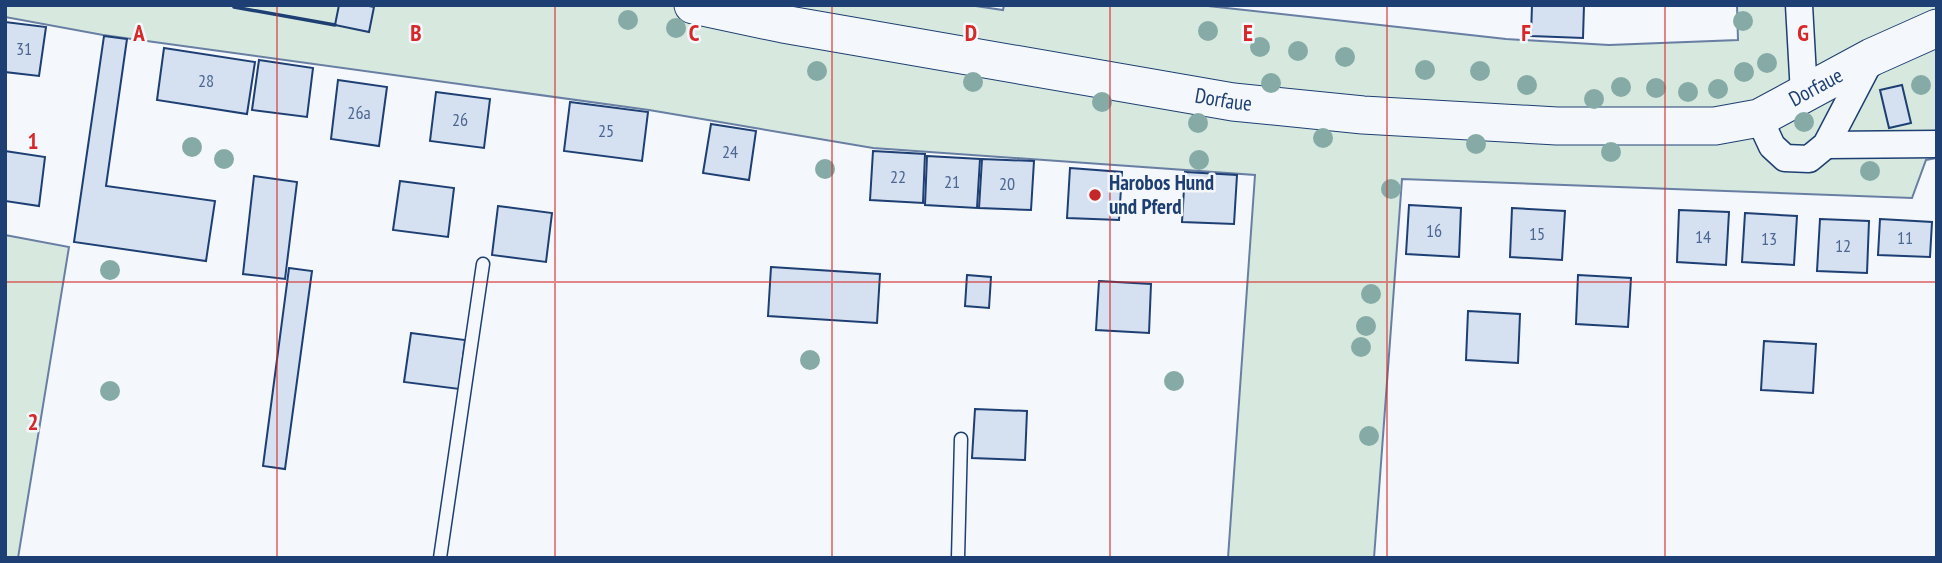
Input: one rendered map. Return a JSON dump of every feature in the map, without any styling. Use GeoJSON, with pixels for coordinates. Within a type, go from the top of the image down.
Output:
{"type":"FeatureCollection","features":[{"type":"Feature","properties":{"kind":"street","name":"Dorfaue"},"geometry":{"type":"LineString","coordinates":[[693,5],[783,24],[1233,102],[1363,115],[1557,126],[1715,126],[1759,118],[1872,57],[1937,28]]}},
{"type":"Feature","properties":{"kind":"street"},"geometry":{"type":"LineString","coordinates":[[1799,5],[1804,94]]}},
{"type":"Feature","properties":{"kind":"street","name":"Dorfaue"},"geometry":{"type":"LineString","coordinates":[[1826,145],[1872,57]]}},
{"type":"Feature","properties":{"kind":"street"},"geometry":{"type":"LineString","coordinates":[[1759,118],[1772,146],[1785,158],[1809,159],[1826,145],[1937,144]]}},
{"type":"Feature","properties":{"kind":"lane"},"geometry":{"type":"LineString","coordinates":[[440,558],[483,264]]}},
{"type":"Feature","properties":{"kind":"lane"},"geometry":{"type":"LineString","coordinates":[[958,558],[961,439]]}},
{"type":"Feature","properties":{"kind":"shaded area"},"geometry":{"type":"Polygon","coordinates":[[[5,5],[969,5],[1003,10],[1004,5],[1199,5],[1506,39],[1609,45],[1738,40],[1737,5],[1937,5],[1937,158],[1926,160],[1912,198],[1402,179],[1374,558],[1228,558],[1255,175],[873,148],[649,110],[103,35],[5,17],[5,5]]]}},
{"type":"Feature","properties":{"kind":"shaded area"},"geometry":{"type":"Polygon","coordinates":[[[5,235],[69,247],[18,558],[5,558],[5,235]]]}},
{"type":"Feature","properties":{"kind":"building"},"geometry":{"type":"Polygon","coordinates":[[[339,5],[374,7],[369,32],[335,25],[339,5]]]}},
{"type":"Feature","properties":{"kind":"building"},"geometry":{"type":"Polygon","coordinates":[[[1532,5],[1584,5],[1583,38],[1531,36],[1532,5]]]}},
{"type":"Feature","properties":{"kind":"building"},"geometry":{"type":"Polygon","coordinates":[[[5,22],[46,27],[39,76],[5,72],[5,22]]]}},
{"type":"Feature","properties":{"kind":"building"},"geometry":{"type":"Polygon","coordinates":[[[104,36],[127,39],[106,186],[215,201],[206,261],[74,242],[104,36]]]}},
{"type":"Feature","properties":{"kind":"building"},"geometry":{"type":"Polygon","coordinates":[[[164,48],[255,62],[247,114],[157,100],[164,48]]]}},
{"type":"Feature","properties":{"kind":"building"},"geometry":{"type":"Polygon","coordinates":[[[259,60],[313,68],[307,117],[252,110],[259,60]]]}},
{"type":"Feature","properties":{"kind":"building"},"geometry":{"type":"Polygon","coordinates":[[[338,80],[387,87],[379,146],[331,139],[338,80]]]}},
{"type":"Feature","properties":{"kind":"building"},"geometry":{"type":"Polygon","coordinates":[[[1902,85],[1911,123],[1889,128],[1880,90],[1902,85]]]}},
{"type":"Feature","properties":{"kind":"building"},"geometry":{"type":"Polygon","coordinates":[[[436,92],[490,99],[484,148],[430,141],[436,92]]]}},
{"type":"Feature","properties":{"kind":"building"},"geometry":{"type":"Polygon","coordinates":[[[570,102],[648,112],[642,161],[564,151],[570,102]]]}},
{"type":"Feature","properties":{"kind":"building"},"geometry":{"type":"Polygon","coordinates":[[[711,124],[756,131],[749,180],[703,173],[711,124]]]}},
{"type":"Feature","properties":{"kind":"building"},"geometry":{"type":"Polygon","coordinates":[[[5,151],[45,157],[39,206],[5,201],[5,151]]]}},
{"type":"Feature","properties":{"kind":"building"},"geometry":{"type":"Polygon","coordinates":[[[873,151],[925,154],[923,203],[870,200],[873,151]]]}},
{"type":"Feature","properties":{"kind":"building"},"geometry":{"type":"Polygon","coordinates":[[[927,156],[980,159],[977,208],[925,205],[927,156]]]}},
{"type":"Feature","properties":{"kind":"building"},"geometry":{"type":"Polygon","coordinates":[[[982,159],[1034,161],[1031,210],[979,208],[982,159]]]}},
{"type":"Feature","properties":{"kind":"building","name":"Harobos Hund und Pferd"},"geometry":{"type":"Polygon","coordinates":[[[1070,168],[1122,172],[1119,220],[1067,218],[1070,168]]]}},
{"type":"Feature","properties":{"kind":"building"},"geometry":{"type":"Polygon","coordinates":[[[1185,172],[1237,175],[1234,224],[1182,222],[1185,172]]]}},
{"type":"Feature","properties":{"kind":"building"},"geometry":{"type":"Polygon","coordinates":[[[254,176],[297,182],[285,279],[243,274],[254,176]]]}},
{"type":"Feature","properties":{"kind":"building"},"geometry":{"type":"Polygon","coordinates":[[[400,181],[454,188],[448,237],[393,230],[400,181]]]}},
{"type":"Feature","properties":{"kind":"building"},"geometry":{"type":"Polygon","coordinates":[[[1409,205],[1461,208],[1459,257],[1406,254],[1409,205]]]}},
{"type":"Feature","properties":{"kind":"building"},"geometry":{"type":"Polygon","coordinates":[[[498,206],[552,213],[546,262],[492,255],[498,206]]]}},
{"type":"Feature","properties":{"kind":"building"},"geometry":{"type":"Polygon","coordinates":[[[1512,208],[1565,211],[1562,260],[1510,257],[1512,208]]]}},
{"type":"Feature","properties":{"kind":"building"},"geometry":{"type":"Polygon","coordinates":[[[1679,210],[1729,212],[1726,265],[1677,262],[1679,210]]]}},
{"type":"Feature","properties":{"kind":"building"},"geometry":{"type":"Polygon","coordinates":[[[1745,213],[1797,216],[1794,265],[1742,262],[1745,213]]]}},
{"type":"Feature","properties":{"kind":"building"},"geometry":{"type":"Polygon","coordinates":[[[1820,219],[1869,221],[1867,273],[1817,271],[1820,219]]]}},
{"type":"Feature","properties":{"kind":"building"},"geometry":{"type":"Polygon","coordinates":[[[1880,219],[1932,222],[1930,257],[1878,255],[1880,219]]]}},
{"type":"Feature","properties":{"kind":"building"},"geometry":{"type":"Polygon","coordinates":[[[771,267],[880,274],[877,323],[768,316],[771,267]]]}},
{"type":"Feature","properties":{"kind":"building"},"geometry":{"type":"Polygon","coordinates":[[[289,268],[312,271],[285,469],[263,466],[289,268]]]}},
{"type":"Feature","properties":{"kind":"building"},"geometry":{"type":"Polygon","coordinates":[[[967,275],[991,277],[989,308],[965,306],[967,275]]]}},
{"type":"Feature","properties":{"kind":"building"},"geometry":{"type":"Polygon","coordinates":[[[1578,275],[1631,278],[1628,327],[1576,324],[1578,275]]]}},
{"type":"Feature","properties":{"kind":"building"},"geometry":{"type":"Polygon","coordinates":[[[1099,281],[1151,284],[1149,333],[1096,330],[1099,281]]]}},
{"type":"Feature","properties":{"kind":"building"},"geometry":{"type":"Polygon","coordinates":[[[1468,311],[1520,314],[1518,363],[1466,360],[1468,311]]]}},
{"type":"Feature","properties":{"kind":"building"},"geometry":{"type":"Polygon","coordinates":[[[411,333],[465,340],[459,389],[404,382],[411,333]]]}},
{"type":"Feature","properties":{"kind":"building"},"geometry":{"type":"Polygon","coordinates":[[[1764,341],[1816,344],[1813,393],[1761,390],[1764,341]]]}},
{"type":"Feature","properties":{"kind":"building"},"geometry":{"type":"Polygon","coordinates":[[[975,409],[1027,411],[1025,460],[972,458],[975,409]]]}},
{"type":"Feature","properties":{"kind":"wall"},"geometry":{"type":"LineString","coordinates":[[234,7],[335,25]]}},
{"type":"Feature","properties":{"kind":"place","name":"Harobos Hund und Pferd"},"geometry":{"type":"Point","coordinates":[1095,195]}}]}
